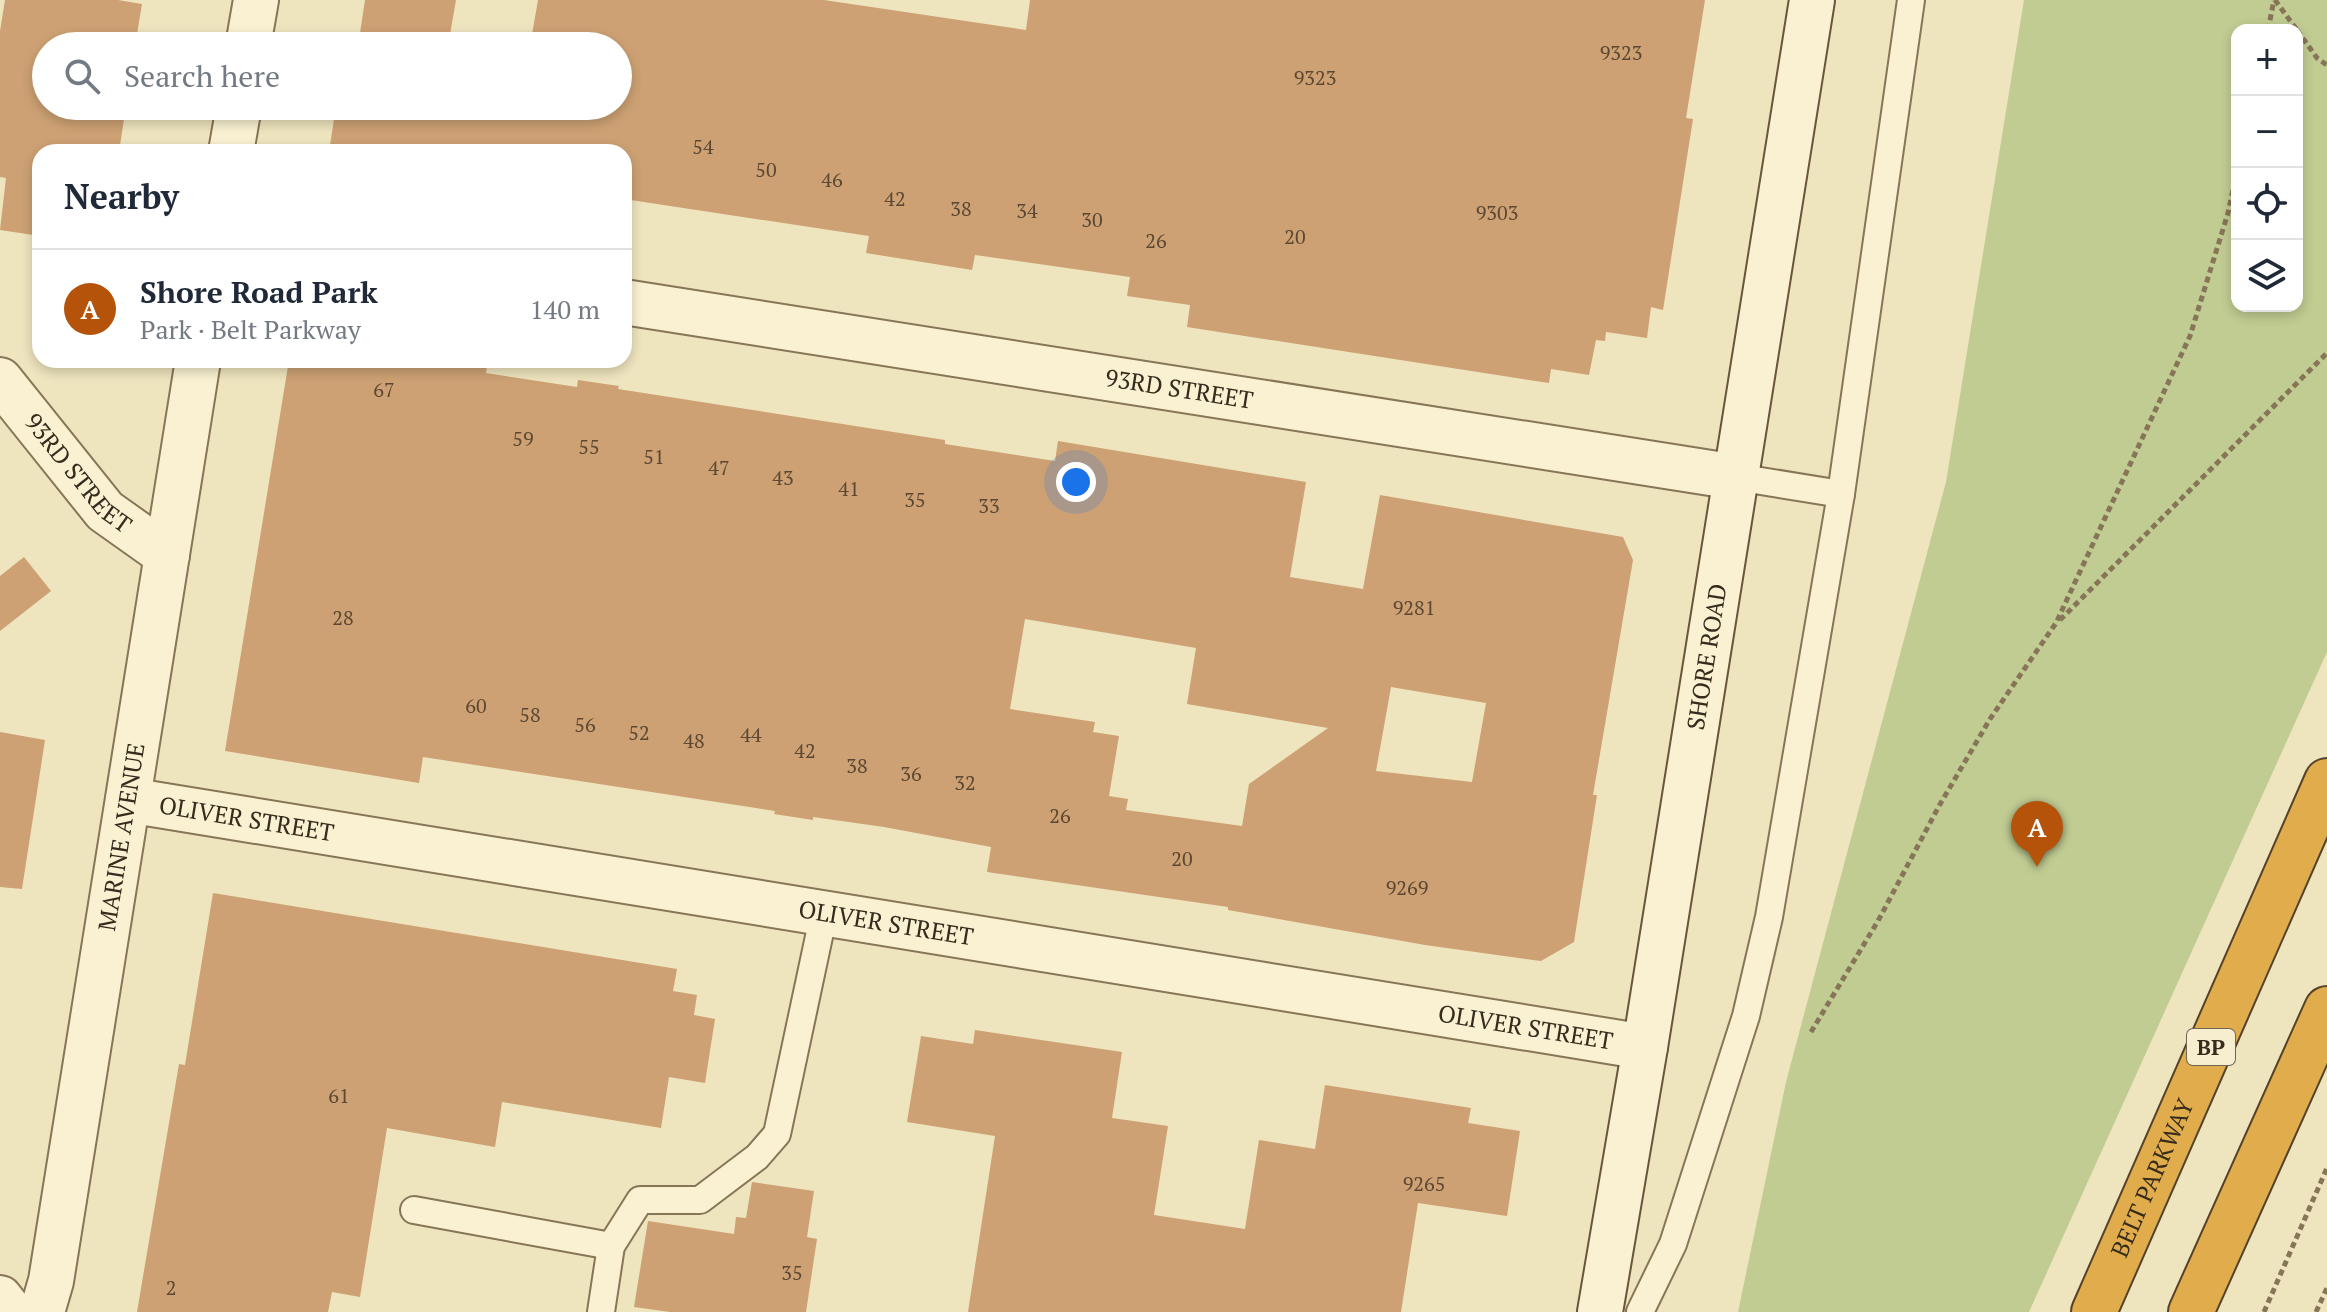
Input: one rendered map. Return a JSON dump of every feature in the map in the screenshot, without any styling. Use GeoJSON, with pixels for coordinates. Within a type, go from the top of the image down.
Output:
{"type":"FeatureCollection","features":[{"type":"Feature","properties":{"kind":"highway","name":"BELT PARKWAY"},"geometry":{"type":"LineString","coordinates":[[2094,1312],[2327,781]]}},
{"type":"Feature","properties":{"kind":"highway"},"geometry":{"type":"LineString","coordinates":[[2191,1312],[2327,1009]]}},
{"type":"Feature","properties":{"kind":"street"},"geometry":{"type":"LineString","coordinates":[[250,32],[256,0]]}},
{"type":"Feature","properties":{"kind":"street","name":"SHORE ROAD"},"geometry":{"type":"LineString","coordinates":[[1600,1312],[1812,0]]}},
{"type":"Feature","properties":{"kind":"street"},"geometry":{"type":"LineString","coordinates":[[232,144],[237,120]]}},
{"type":"Feature","properties":{"kind":"street","name":"93RD STREET"},"geometry":{"type":"LineString","coordinates":[[632,303],[1736,477]]}},
{"type":"Feature","properties":{"kind":"street","name":"MARINE AVENUE"},"geometry":{"type":"LineString","coordinates":[[42,1312],[51,1281],[197,368]]}},
{"type":"Feature","properties":{"kind":"street","name":"93RD STREET"},"geometry":{"type":"LineString","coordinates":[[0,380],[105,511],[167,555]]}},
{"type":"Feature","properties":{"kind":"street","name":"OLIVER STREET"},"geometry":{"type":"LineString","coordinates":[[128,800],[1645,1047]]}},
{"type":"Feature","properties":{"kind":"street"},"geometry":{"type":"LineString","coordinates":[[0,1298],[11,1312]]}},
{"type":"Feature","properties":{"kind":"lane"},"geometry":{"type":"LineString","coordinates":[[1640,1312],[1673,1244],[1746,1016],[1769,917],[1841,494],[1911,0]]}},
{"type":"Feature","properties":{"kind":"lane"},"geometry":{"type":"LineString","coordinates":[[1736,477],[1841,494]]}},
{"type":"Feature","properties":{"kind":"lane"},"geometry":{"type":"LineString","coordinates":[[601,1312],[611,1246],[640,1200],[700,1200],[757,1157],[777,1134],[824,913]]}},
{"type":"Feature","properties":{"kind":"lane"},"geometry":{"type":"LineString","coordinates":[[414,1210],[611,1246]]}},
{"type":"Feature","properties":{"kind":"path"},"geometry":{"type":"LineString","coordinates":[[2269,24],[2275,0]]}},
{"type":"Feature","properties":{"kind":"path"},"geometry":{"type":"LineString","coordinates":[[2275,0],[2293,24]]}},
{"type":"Feature","properties":{"kind":"path"},"geometry":{"type":"LineString","coordinates":[[2303,38],[2317,58],[2327,65]]}},
{"type":"Feature","properties":{"kind":"path"},"geometry":{"type":"LineString","coordinates":[[1811,1032],[1878,921],[1939,806],[1990,719],[2056,623],[2190,336],[2231,199]]}},
{"type":"Feature","properties":{"kind":"path"},"geometry":{"type":"LineString","coordinates":[[2056,623],[2327,353]]}},
{"type":"Feature","properties":{"kind":"path"},"geometry":{"type":"LineString","coordinates":[[2264,1312],[2327,1168]]}},
{"type":"Feature","properties":{"kind":"path"},"geometry":{"type":"LineString","coordinates":[[2316,1312],[2327,1288]]}},
{"type":"Feature","properties":{"kind":"green space"},"geometry":{"type":"Polygon","coordinates":[[[2024,0],[2327,0],[2327,652],[2029,1312],[1738,1312],[1786,1082],[1946,482],[2024,0]]]}},
{"type":"Feature","properties":{"kind":"building"},"geometry":{"type":"Polygon","coordinates":[[[5,0],[118,0],[142,4],[137,32],[32,32],[32,120],[124,120],[120,144],[32,144],[32,235],[0,230],[6,178],[0,177],[0,31],[5,0]]]}},
{"type":"Feature","properties":{"kind":"building"},"geometry":{"type":"Polygon","coordinates":[[[365,0],[456,0],[450,32],[360,32],[365,0]]]}},
{"type":"Feature","properties":{"kind":"building"},"geometry":{"type":"Polygon","coordinates":[[[538,0],[824,0],[1026,30],[1030,0],[1705,0],[1686,118],[1693,119],[1663,310],[1651,307],[1647,338],[1606,332],[1605,341],[1596,340],[1589,375],[1551,369],[1549,383],[1187,327],[1190,305],[1127,296],[1130,277],[975,255],[972,270],[866,253],[869,236],[632,200],[632,144],[330,144],[334,120],[632,120],[632,32],[532,32],[538,0]]]}},
{"type":"Feature","properties":{"kind":"building"},"geometry":{"type":"Polygon","coordinates":[[[288,368],[487,368],[486,373],[577,387],[578,380],[619,386],[618,389],[945,440],[945,444],[1055,461],[1058,441],[1306,482],[1290,577],[1363,589],[1380,495],[1623,537],[1633,560],[1593,795],[1597,795],[1574,942],[1541,961],[1425,945],[1228,910],[1228,907],[987,872],[991,847],[884,827],[813,817],[813,820],[774,814],[775,811],[423,757],[419,783],[225,751],[288,368]],[[1025,619],[1010,709],[1095,722],[1093,732],[1119,736],[1109,796],[1128,799],[1126,810],[1242,826],[1249,784],[1328,728],[1187,704],[1196,648],[1025,619]],[[1391,687],[1376,771],[1472,782],[1486,703],[1391,687]]]}},
{"type":"Feature","properties":{"kind":"building"},"geometry":{"type":"Polygon","coordinates":[[[24,557],[51,591],[0,631],[0,576],[24,557]]]}},
{"type":"Feature","properties":{"kind":"building"},"geometry":{"type":"Polygon","coordinates":[[[0,732],[45,740],[22,889],[0,887],[0,732]]]}},
{"type":"Feature","properties":{"kind":"building"},"geometry":{"type":"Polygon","coordinates":[[[213,893],[677,969],[673,991],[697,995],[694,1015],[715,1019],[705,1083],[669,1077],[661,1128],[502,1102],[495,1147],[387,1128],[360,1297],[332,1292],[328,1312],[137,1312],[179,1064],[185,1065],[213,893]]]}},
{"type":"Feature","properties":{"kind":"building"},"geometry":{"type":"Polygon","coordinates":[[[975,1030],[1122,1052],[1112,1118],[1168,1126],[1154,1215],[1245,1229],[1259,1140],[1315,1149],[1325,1085],[1471,1108],[1468,1123],[1520,1131],[1507,1216],[1418,1203],[1401,1312],[968,1312],[995,1136],[907,1122],[921,1036],[973,1044],[975,1030]]]}},
{"type":"Feature","properties":{"kind":"building"},"geometry":{"type":"Polygon","coordinates":[[[752,1182],[814,1191],[807,1237],[817,1239],[806,1312],[670,1312],[634,1307],[648,1221],[734,1234],[736,1217],[746,1218],[752,1182]]]}},
{"type":"Feature","properties":{"kind":"place","name":"Shore Road Park"},"geometry":{"type":"Point","coordinates":[2037,867]}}]}
